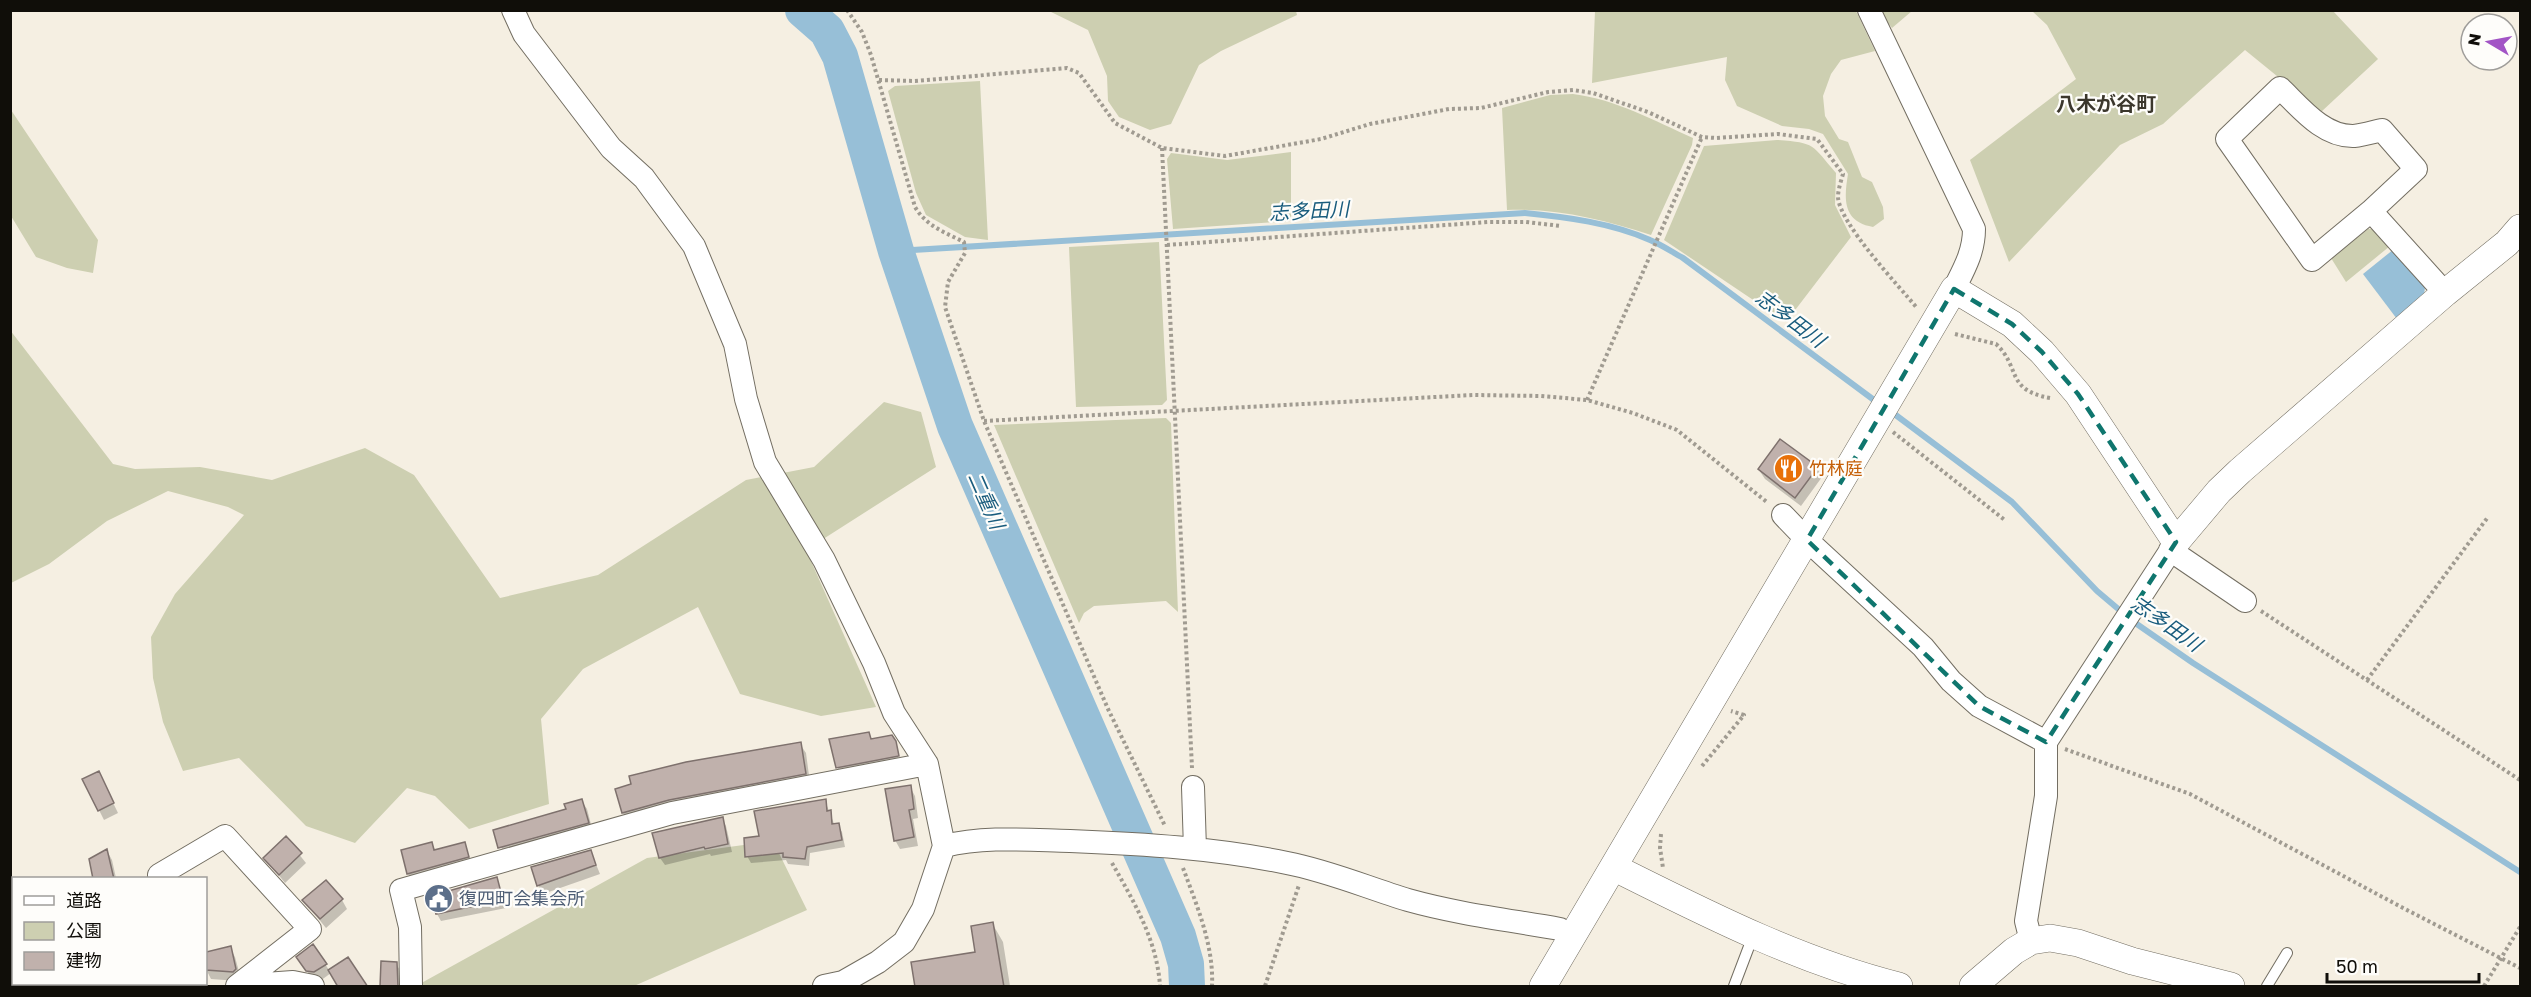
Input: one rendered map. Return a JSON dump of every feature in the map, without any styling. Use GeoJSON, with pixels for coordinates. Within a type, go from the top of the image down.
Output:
{"type":"FeatureCollection","features":[{"type":"Feature","properties":{"kind":"street"},"geometry":{"type":"LineString","coordinates":[[513,10],[524,34],[611,148],[644,178],[694,246],[735,344],[746,399],[765,462],[824,560],[874,663],[894,713],[927,764],[944,846],[923,909],[904,942],[878,962],[843,982],[824,987]]}},
{"type":"Feature","properties":{"kind":"street"},"geometry":{"type":"LineString","coordinates":[[1543,987],[1573,937],[1620,871],[1807,540],[1934,326],[1966,265],[1974,244],[1974,229],[1869,10]]}},
{"type":"Feature","properties":{"kind":"street"},"geometry":{"type":"LineString","coordinates":[[2280,88],[2318,123],[2332,132],[2353,136],[2382,130],[2416,169],[2371,211],[2312,260],[2227,139],[2280,88]]}},
{"type":"Feature","properties":{"kind":"street"},"geometry":{"type":"LineString","coordinates":[[2371,211],[2445,293]]}},
{"type":"Feature","properties":{"kind":"street"},"geometry":{"type":"LineString","coordinates":[[2031,941],[2026,921],[2046,796],[2046,742],[2173,546],[2219,491],[2240,471],[2445,293],[2516,241]]}},
{"type":"Feature","properties":{"kind":"street"},"geometry":{"type":"LineString","coordinates":[[1954,289],[2012,324],[2042,352],[2078,394],[2173,546],[2246,601]]}},
{"type":"Feature","properties":{"kind":"street"},"geometry":{"type":"LineString","coordinates":[[1783,515],[1923,647],[1951,681],[1979,706],[2046,742]]}},
{"type":"Feature","properties":{"kind":"street"},"geometry":{"type":"LineString","coordinates":[[411,987],[410,927],[400,890],[672,813],[927,764]]}},
{"type":"Feature","properties":{"kind":"street"},"geometry":{"type":"LineString","coordinates":[[1178,847],[1193,787]]}},
{"type":"Feature","properties":{"kind":"street"},"geometry":{"type":"LineString","coordinates":[[160,877],[159,875],[225,836],[310,929],[237,986]]}},
{"type":"Feature","properties":{"kind":"street"},"geometry":{"type":"LineString","coordinates":[[944,846],[965,841],[1010,840],[1178,847],[1305,867],[1408,900],[1560,929],[1573,937]]}},
{"type":"Feature","properties":{"kind":"street"},"geometry":{"type":"LineString","coordinates":[[1620,871],[1753,936],[1858,975],[1899,987]]}},
{"type":"Feature","properties":{"kind":"street"},"geometry":{"type":"LineString","coordinates":[[1973,987],[2014,951],[2031,941],[2050,938],[2078,943],[2132,961],[2231,987]]}},
{"type":"Feature","properties":{"kind":"street"},"geometry":{"type":"LineString","coordinates":[[232,987],[292,982],[314,987]]}},
{"type":"Feature","properties":{"kind":"lane"},"geometry":{"type":"LineString","coordinates":[[1734,987],[1753,936]]}},
{"type":"Feature","properties":{"kind":"lane"},"geometry":{"type":"LineString","coordinates":[[2267,987],[2287,953]]}},
{"type":"Feature","properties":{"kind":"path"},"geometry":{"type":"LineString","coordinates":[[847,10],[862,32],[879,80],[915,207],[920,216],[935,228],[964,242],[966,252],[948,282],[945,308],[984,421],[1108,709],[1178,847],[1206,938],[1212,965],[1212,987]]}},
{"type":"Feature","properties":{"kind":"path"},"geometry":{"type":"LineString","coordinates":[[879,80],[915,81],[1067,68],[1079,73],[1115,123],[1162,148],[1225,156],[1321,139],[1370,124],[1449,109],[1481,108],[1548,92],[1572,90],[1593,93],[1648,112],[1702,137],[1778,134],[1817,139],[1843,174],[1838,197],[1839,203],[1855,232],[1934,326],[1996,344],[2018,384],[2027,391],[2049,398],[2078,394]]}},
{"type":"Feature","properties":{"kind":"path"},"geometry":{"type":"LineString","coordinates":[[1587,399],[1702,137]]}},
{"type":"Feature","properties":{"kind":"path"},"geometry":{"type":"LineString","coordinates":[[1162,148],[1193,787]]}},
{"type":"Feature","properties":{"kind":"path"},"geometry":{"type":"LineString","coordinates":[[1167,245],[1488,222],[1526,222],[1561,226]]}},
{"type":"Feature","properties":{"kind":"path"},"geometry":{"type":"LineString","coordinates":[[984,421],[1175,413],[1473,395],[1587,399],[1677,430],[1783,515]]}},
{"type":"Feature","properties":{"kind":"path"},"geometry":{"type":"LineString","coordinates":[[1884,409],[2006,520]]}},
{"type":"Feature","properties":{"kind":"path"},"geometry":{"type":"LineString","coordinates":[[2367,680],[2488,517]]}},
{"type":"Feature","properties":{"kind":"path"},"geometry":{"type":"LineString","coordinates":[[2246,601],[2520,780]]}},
{"type":"Feature","properties":{"kind":"path"},"geometry":{"type":"LineString","coordinates":[[1701,767],[1744,715],[1724,709]]}},
{"type":"Feature","properties":{"kind":"path"},"geometry":{"type":"LineString","coordinates":[[2046,742],[2190,794],[2520,968]]}},
{"type":"Feature","properties":{"kind":"path"},"geometry":{"type":"LineString","coordinates":[[1662,827],[1660,848],[1666,894]]}},
{"type":"Feature","properties":{"kind":"path"},"geometry":{"type":"LineString","coordinates":[[1109,843],[1151,940],[1160,987]]}},
{"type":"Feature","properties":{"kind":"path"},"geometry":{"type":"LineString","coordinates":[[1265,987],[1305,867]]}},
{"type":"Feature","properties":{"kind":"path"},"geometry":{"type":"LineString","coordinates":[[2484,987],[2520,927]]}},
{"type":"Feature","properties":{"kind":"highlighted area"},"geometry":{"type":"Polygon","coordinates":[[[1954,289],[2012,324],[2042,352],[2078,394],[2176,542],[2046,742],[1979,706],[1807,540],[1954,289]]]}},
{"type":"Feature","properties":{"kind":"green space"},"geometry":{"type":"Polygon","coordinates":[[[1049,11],[1296,11],[1297,15],[1221,51],[1199,65],[1171,124],[1150,130],[1119,117],[1108,101],[1107,76],[1088,30],[1049,11]]]}},
{"type":"Feature","properties":{"kind":"green space"},"geometry":{"type":"Polygon","coordinates":[[[1595,11],[1856,11],[1875,51],[1841,60],[1831,74],[1823,96],[1825,116],[1839,139],[1848,142],[1862,177],[1872,182],[1883,207],[1884,219],[1873,227],[1855,220],[1850,214],[1846,200],[1848,174],[1823,134],[1809,129],[1782,126],[1737,106],[1725,80],[1727,57],[1592,83],[1595,11]]]}},
{"type":"Feature","properties":{"kind":"green space"},"geometry":{"type":"Polygon","coordinates":[[[1879,11],[1912,11],[1892,28],[1879,11]]]}},
{"type":"Feature","properties":{"kind":"green space"},"geometry":{"type":"Polygon","coordinates":[[[2032,11],[2333,11],[2378,59],[2321,112],[2245,50],[2163,124],[2120,145],[2009,262],[1970,160],[2076,79],[2047,25],[2032,11]]]}},
{"type":"Feature","properties":{"kind":"green space"},"geometry":{"type":"Polygon","coordinates":[[[980,81],[988,240],[965,237],[926,215],[916,193],[888,91],[895,86],[980,81]]]}},
{"type":"Feature","properties":{"kind":"green space"},"geometry":{"type":"Polygon","coordinates":[[[1573,94],[1619,106],[1693,138],[1692,145],[1651,235],[1580,216],[1544,211],[1507,210],[1502,108],[1550,95],[1573,94]]]}},
{"type":"Feature","properties":{"kind":"green space"},"geometry":{"type":"Polygon","coordinates":[[[11,110],[98,240],[93,273],[67,268],[36,257],[11,216],[11,110]]]}},
{"type":"Feature","properties":{"kind":"green space"},"geometry":{"type":"Polygon","coordinates":[[[1777,140],[1799,142],[1812,147],[1836,173],[1835,205],[1851,237],[1786,322],[1664,240],[1704,146],[1777,140]]]}},
{"type":"Feature","properties":{"kind":"green space"},"geometry":{"type":"Polygon","coordinates":[[[1291,152],[1291,221],[1173,229],[1167,159],[1171,153],[1227,160],[1291,152]]]}},
{"type":"Feature","properties":{"kind":"green space"},"geometry":{"type":"Polygon","coordinates":[[[2368,229],[2375,229],[2390,246],[2346,282],[2331,258],[2368,229]]]}},
{"type":"Feature","properties":{"kind":"green space"},"geometry":{"type":"Polygon","coordinates":[[[1159,242],[1167,400],[1162,405],[1076,407],[1069,247],[1159,242]]]}},
{"type":"Feature","properties":{"kind":"green space"},"geometry":{"type":"Polygon","coordinates":[[[10,330],[113,464],[135,469],[200,467],[272,480],[365,448],[414,475],[500,598],[598,575],[746,480],[814,467],[884,402],[921,412],[936,467],[806,550],[876,707],[821,716],[740,694],[698,607],[583,669],[541,719],[549,804],[469,829],[435,796],[407,788],[355,843],[306,826],[239,758],[183,771],[163,722],[153,678],[151,637],[175,594],[244,515],[228,507],[168,491],[107,521],[49,564],[11,583],[10,330]]]}},
{"type":"Feature","properties":{"kind":"green space"},"geometry":{"type":"Polygon","coordinates":[[[1166,418],[1171,423],[1178,612],[1166,601],[1094,606],[1084,613],[1079,623],[994,425],[1166,418]]]}},
{"type":"Feature","properties":{"kind":"green space"},"geometry":{"type":"Polygon","coordinates":[[[773,841],[807,910],[634,986],[416,986],[647,858],[773,841]]]}},
{"type":"Feature","properties":{"kind":"water"},"geometry":{"type":"Polygon","coordinates":[[[2394,249],[2425,287],[2423,305],[2400,323],[2363,274],[2394,249]]]}},
{"type":"Feature","properties":{"kind":"building"},"geometry":{"type":"Polygon","coordinates":[[[1780,439],[1818,467],[1795,498],[1758,469],[1780,439]]]}},
{"type":"Feature","properties":{"kind":"building"},"geometry":{"type":"Polygon","coordinates":[[[869,732],[871,739],[892,735],[896,741],[899,756],[836,768],[829,739],[869,732]]]}},
{"type":"Feature","properties":{"kind":"building"},"geometry":{"type":"Polygon","coordinates":[[[801,742],[806,774],[669,800],[622,813],[615,789],[631,784],[629,776],[686,762],[801,742]]]}},
{"type":"Feature","properties":{"kind":"building"},"geometry":{"type":"Polygon","coordinates":[[[99,771],[114,803],[98,811],[82,779],[99,771]]]}},
{"type":"Feature","properties":{"kind":"building"},"geometry":{"type":"Polygon","coordinates":[[[911,785],[914,809],[909,810],[914,837],[894,841],[885,789],[911,785]]]}},
{"type":"Feature","properties":{"kind":"building"},"geometry":{"type":"Polygon","coordinates":[[[582,799],[589,823],[498,848],[493,830],[566,809],[564,804],[582,799]]]}},
{"type":"Feature","properties":{"kind":"building"},"geometry":{"type":"Polygon","coordinates":[[[826,799],[827,811],[831,810],[832,824],[839,823],[842,840],[807,847],[805,859],[783,857],[783,853],[745,857],[744,838],[759,836],[754,811],[826,799]]]}},
{"type":"Feature","properties":{"kind":"building"},"geometry":{"type":"Polygon","coordinates":[[[723,817],[728,844],[705,849],[704,847],[659,858],[652,833],[723,817]]]}},
{"type":"Feature","properties":{"kind":"building"},"geometry":{"type":"Polygon","coordinates":[[[286,836],[302,853],[279,875],[263,858],[286,836]]]}},
{"type":"Feature","properties":{"kind":"building"},"geometry":{"type":"Polygon","coordinates":[[[432,842],[434,850],[465,842],[469,857],[407,874],[401,850],[432,842]]]}},
{"type":"Feature","properties":{"kind":"building"},"geometry":{"type":"Polygon","coordinates":[[[107,849],[114,877],[93,877],[89,859],[107,849]]]}},
{"type":"Feature","properties":{"kind":"building"},"geometry":{"type":"Polygon","coordinates":[[[591,850],[596,865],[537,886],[531,867],[591,850]]]}},
{"type":"Feature","properties":{"kind":"building"},"geometry":{"type":"Polygon","coordinates":[[[497,877],[503,900],[436,914],[431,896],[497,877]]]}},
{"type":"Feature","properties":{"kind":"building"},"geometry":{"type":"Polygon","coordinates":[[[326,880],[343,899],[320,919],[302,900],[326,880]]]}},
{"type":"Feature","properties":{"kind":"building"},"geometry":{"type":"Polygon","coordinates":[[[993,922],[1004,987],[915,987],[911,962],[975,952],[971,926],[993,922]]]}},
{"type":"Feature","properties":{"kind":"building"},"geometry":{"type":"Polygon","coordinates":[[[313,944],[327,964],[314,972],[306,971],[296,957],[313,944]]]}},
{"type":"Feature","properties":{"kind":"building"},"geometry":{"type":"Polygon","coordinates":[[[231,946],[236,969],[233,972],[207,970],[207,952],[231,946]]]}},
{"type":"Feature","properties":{"kind":"building"},"geometry":{"type":"Polygon","coordinates":[[[348,957],[368,987],[338,987],[328,970],[348,957]]]}},
{"type":"Feature","properties":{"kind":"building"},"geometry":{"type":"Polygon","coordinates":[[[381,961],[397,962],[398,987],[380,987],[381,961]]]}},
{"type":"Feature","properties":{"kind":"waterway","name":"二重川"},"geometry":{"type":"LineString","coordinates":[[803,10],[827,31],[840,56],[896,251],[955,426],[1178,936],[1186,964],[1187,986]]}},
{"type":"Feature","properties":{"kind":"waterway","name":"志多田川"},"geometry":{"type":"LineString","coordinates":[[896,251],[1525,213],[1573,219],[1635,234],[1683,258],[1878,403]]}},
{"type":"Feature","properties":{"kind":"waterway","name":"志多田川"},"geometry":{"type":"LineString","coordinates":[[1889,410],[2012,502],[2097,591],[2123,613]]}},
{"type":"Feature","properties":{"kind":"waterway","name":"志多田川"},"geometry":{"type":"LineString","coordinates":[[2131,620],[2193,663],[2520,872]]}},
{"type":"Feature","properties":{"kind":"place","name":"竹林庭"},"geometry":{"type":"Point","coordinates":[1788,468]}},
{"type":"Feature","properties":{"kind":"place","name":"復四町会集会所"},"geometry":{"type":"Point","coordinates":[438,898]}},
{"type":"Feature","properties":{"kind":"district","name":"八木が谷町"},"geometry":{"type":"Point","coordinates":[2106,103]}}]}
